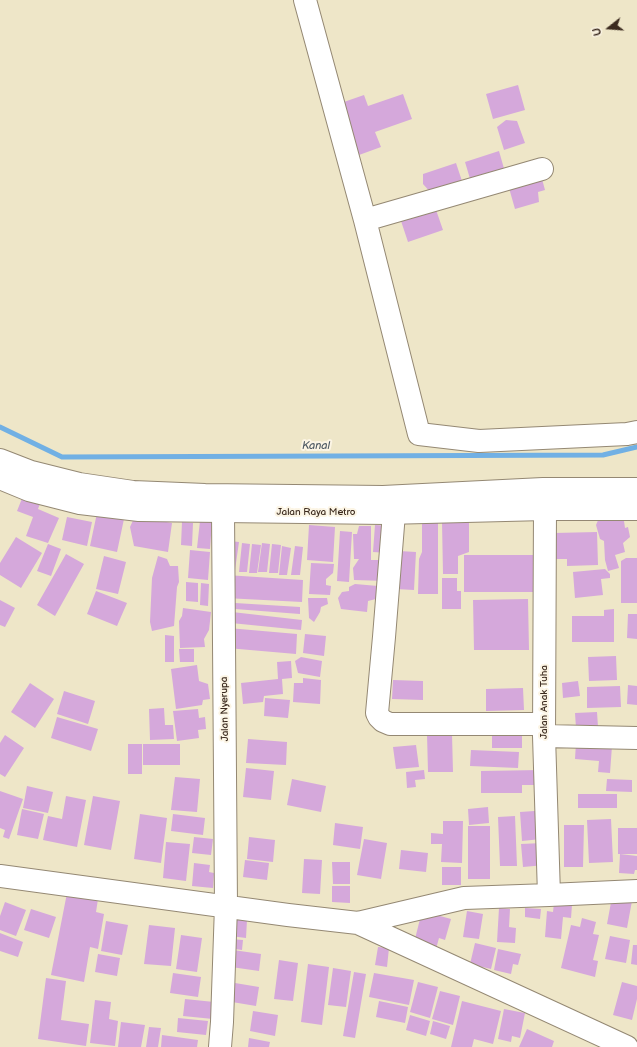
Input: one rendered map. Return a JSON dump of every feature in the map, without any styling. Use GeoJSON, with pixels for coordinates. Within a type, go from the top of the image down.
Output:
{"type":"FeatureCollection","features":[{"type":"Feature","properties":{"kind":"main road"},"geometry":{"type":"LineString","coordinates":[[305,0],[365,220],[419,434],[479,441],[627,434],[637,432]]}},
{"type":"Feature","properties":{"kind":"main road"},"geometry":{"type":"LineString","coordinates":[[365,220],[542,168]]}},
{"type":"Feature","properties":{"kind":"main road"},"geometry":{"type":"LineString","coordinates":[[0,460],[31,472],[79,484],[133,492],[205,495],[383,497],[543,489],[637,489]]}},
{"type":"Feature","properties":{"kind":"main road","name":"Jalan Raya Metro"},"geometry":{"type":"LineString","coordinates":[[0,478],[29,490],[80,503],[139,510],[394,513],[637,508]]}},
{"type":"Feature","properties":{"kind":"main road","name":"Jalan Anak Tuha"},"geometry":{"type":"LineString","coordinates":[[545,509],[544,730],[549,895]]}},
{"type":"Feature","properties":{"kind":"main road","name":"Jalan Nyerupa"},"geometry":{"type":"LineString","coordinates":[[220,1047],[226,906],[223,512]]}},
{"type":"Feature","properties":{"kind":"main road"},"geometry":{"type":"LineString","coordinates":[[394,513],[377,713],[383,721],[390,724],[544,730],[637,738]]}},
{"type":"Feature","properties":{"kind":"main road"},"geometry":{"type":"LineString","coordinates":[[0,876],[358,923],[627,1047]]}},
{"type":"Feature","properties":{"kind":"main road"},"geometry":{"type":"LineString","coordinates":[[358,923],[464,898],[637,891]]}},
{"type":"Feature","properties":{"kind":"building"},"geometry":{"type":"Polygon","coordinates":[[[518,85],[525,110],[493,119],[486,94],[518,85]]]}},
{"type":"Feature","properties":{"kind":"building"},"geometry":{"type":"Polygon","coordinates":[[[403,94],[412,119],[375,132],[381,147],[359,155],[341,103],[364,95],[368,106],[403,94]]]}},
{"type":"Feature","properties":{"kind":"building"},"geometry":{"type":"Polygon","coordinates":[[[506,120],[517,121],[525,143],[504,150],[497,127],[506,120]]]}},
{"type":"Feature","properties":{"kind":"building"},"geometry":{"type":"Polygon","coordinates":[[[499,151],[505,172],[471,182],[465,162],[499,151]]]}},
{"type":"Feature","properties":{"kind":"building"},"geometry":{"type":"Polygon","coordinates":[[[456,163],[463,184],[432,194],[423,184],[423,174],[456,163]]]}},
{"type":"Feature","properties":{"kind":"building"},"geometry":{"type":"Polygon","coordinates":[[[542,179],[545,190],[538,192],[539,202],[515,209],[509,188],[542,179]]]}},
{"type":"Feature","properties":{"kind":"building"},"geometry":{"type":"Polygon","coordinates":[[[435,207],[443,230],[408,242],[400,218],[435,207]]]}},
{"type":"Feature","properties":{"kind":"building"},"geometry":{"type":"Polygon","coordinates":[[[25,491],[42,498],[38,509],[59,518],[48,543],[26,536],[33,517],[17,511],[25,491]]]}},
{"type":"Feature","properties":{"kind":"building"},"geometry":{"type":"Polygon","coordinates":[[[97,513],[124,519],[117,552],[90,546],[97,513]]]}},
{"type":"Feature","properties":{"kind":"building"},"geometry":{"type":"Polygon","coordinates":[[[623,514],[625,528],[628,527],[630,537],[623,543],[625,552],[615,555],[619,568],[608,571],[605,560],[604,541],[600,539],[596,525],[599,518],[623,514]]]}},
{"type":"Feature","properties":{"kind":"building"},"geometry":{"type":"Polygon","coordinates":[[[135,516],[172,523],[168,552],[134,546],[130,527],[135,516]]]}},
{"type":"Feature","properties":{"kind":"building"},"geometry":{"type":"Polygon","coordinates":[[[67,517],[92,522],[87,546],[62,540],[67,517]]]}},
{"type":"Feature","properties":{"kind":"building"},"geometry":{"type":"Polygon","coordinates":[[[200,521],[212,522],[210,549],[197,548],[200,521]]]}},
{"type":"Feature","properties":{"kind":"building"},"geometry":{"type":"Polygon","coordinates":[[[469,521],[469,552],[458,556],[458,574],[443,574],[442,522],[469,521]]]}},
{"type":"Feature","properties":{"kind":"building"},"geometry":{"type":"Polygon","coordinates":[[[182,522],[193,523],[192,546],[181,545],[182,522]]]}},
{"type":"Feature","properties":{"kind":"building"},"geometry":{"type":"Polygon","coordinates":[[[422,522],[438,522],[438,594],[418,594],[419,559],[422,552],[422,522]]]}},
{"type":"Feature","properties":{"kind":"building"},"geometry":{"type":"Polygon","coordinates":[[[309,525],[335,527],[333,562],[307,560],[309,525]]]}},
{"type":"Feature","properties":{"kind":"building"},"geometry":{"type":"Polygon","coordinates":[[[375,525],[390,526],[388,553],[373,552],[375,525]]]}},
{"type":"Feature","properties":{"kind":"building"},"geometry":{"type":"Polygon","coordinates":[[[359,526],[371,526],[371,560],[386,560],[386,581],[354,580],[353,568],[359,559],[354,559],[353,534],[357,534],[359,526]]]}},
{"type":"Feature","properties":{"kind":"building"},"geometry":{"type":"Polygon","coordinates":[[[340,531],[352,532],[349,582],[337,581],[340,531]]]}},
{"type":"Feature","properties":{"kind":"building"},"geometry":{"type":"Polygon","coordinates":[[[597,532],[598,565],[567,566],[567,559],[554,559],[554,533],[597,532]]]}},
{"type":"Feature","properties":{"kind":"building"},"geometry":{"type":"Polygon","coordinates":[[[16,537],[42,553],[21,588],[0,575],[0,563],[16,537]]]}},
{"type":"Feature","properties":{"kind":"building"},"geometry":{"type":"Polygon","coordinates":[[[230,541],[239,542],[235,570],[227,569],[230,541]]]}},
{"type":"Feature","properties":{"kind":"building"},"geometry":{"type":"Polygon","coordinates":[[[242,543],[250,544],[247,572],[239,572],[242,543]]]}},
{"type":"Feature","properties":{"kind":"building"},"geometry":{"type":"Polygon","coordinates":[[[262,543],[270,544],[267,572],[258,572],[262,543]]]}},
{"type":"Feature","properties":{"kind":"building"},"geometry":{"type":"Polygon","coordinates":[[[48,544],[61,549],[51,576],[37,571],[48,544]]]}},
{"type":"Feature","properties":{"kind":"building"},"geometry":{"type":"Polygon","coordinates":[[[252,544],[261,545],[257,573],[249,573],[252,544]]]}},
{"type":"Feature","properties":{"kind":"building"},"geometry":{"type":"Polygon","coordinates":[[[272,544],[281,545],[278,573],[269,573],[272,544]]]}},
{"type":"Feature","properties":{"kind":"building"},"geometry":{"type":"Polygon","coordinates":[[[282,546],[291,548],[287,575],[279,575],[282,546]]]}},
{"type":"Feature","properties":{"kind":"building"},"geometry":{"type":"Polygon","coordinates":[[[295,546],[303,547],[300,575],[291,575],[295,546]]]}},
{"type":"Feature","properties":{"kind":"building"},"geometry":{"type":"Polygon","coordinates":[[[190,550],[210,552],[208,580],[188,578],[190,550]]]}},
{"type":"Feature","properties":{"kind":"building"},"geometry":{"type":"Polygon","coordinates":[[[399,551],[416,552],[414,590],[396,589],[399,551]]]}},
{"type":"Feature","properties":{"kind":"building"},"geometry":{"type":"Polygon","coordinates":[[[66,554],[84,564],[55,616],[37,605],[66,554]]]}},
{"type":"Feature","properties":{"kind":"building"},"geometry":{"type":"Polygon","coordinates":[[[464,555],[538,555],[538,592],[464,592],[464,555]]]}},
{"type":"Feature","properties":{"kind":"building"},"geometry":{"type":"Polygon","coordinates":[[[104,556],[126,562],[118,594],[96,589],[104,556]]]}},
{"type":"Feature","properties":{"kind":"building"},"geometry":{"type":"Polygon","coordinates":[[[158,556],[167,559],[170,566],[178,566],[179,582],[177,587],[174,626],[152,631],[150,622],[152,578],[158,556]]]}},
{"type":"Feature","properties":{"kind":"building"},"geometry":{"type":"Polygon","coordinates":[[[626,558],[637,558],[637,603],[621,603],[621,561],[626,558]]]}},
{"type":"Feature","properties":{"kind":"building"},"geometry":{"type":"Polygon","coordinates":[[[311,563],[334,564],[333,573],[326,579],[326,585],[331,586],[330,595],[309,594],[311,563]]]}},
{"type":"Feature","properties":{"kind":"building"},"geometry":{"type":"Polygon","coordinates":[[[605,569],[610,574],[610,578],[601,579],[603,595],[575,598],[573,572],[605,569]]]}},
{"type":"Feature","properties":{"kind":"building"},"geometry":{"type":"Polygon","coordinates":[[[226,575],[303,580],[302,602],[225,598],[226,575]]]}},
{"type":"Feature","properties":{"kind":"building"},"geometry":{"type":"Polygon","coordinates":[[[442,578],[457,578],[457,591],[461,591],[461,609],[442,609],[442,578]]]}},
{"type":"Feature","properties":{"kind":"building"},"geometry":{"type":"Polygon","coordinates":[[[186,582],[198,583],[198,602],[186,601],[186,582]]]}},
{"type":"Feature","properties":{"kind":"building"},"geometry":{"type":"Polygon","coordinates":[[[201,583],[209,584],[208,606],[200,605],[201,583]]]}},
{"type":"Feature","properties":{"kind":"building"},"geometry":{"type":"Polygon","coordinates":[[[355,584],[378,586],[376,599],[368,601],[367,612],[341,609],[338,598],[342,592],[349,591],[349,587],[355,584]]]}},
{"type":"Feature","properties":{"kind":"building"},"geometry":{"type":"Polygon","coordinates":[[[96,591],[127,603],[117,626],[87,614],[96,591]]]}},
{"type":"Feature","properties":{"kind":"building"},"geometry":{"type":"Polygon","coordinates":[[[308,598],[327,598],[328,604],[321,607],[320,612],[314,622],[309,618],[308,598]]]}},
{"type":"Feature","properties":{"kind":"building"},"geometry":{"type":"Polygon","coordinates":[[[528,599],[529,650],[474,650],[473,600],[528,599]]]}},
{"type":"Feature","properties":{"kind":"building"},"geometry":{"type":"Polygon","coordinates":[[[0,600],[15,608],[5,627],[0,625],[0,600]]]}},
{"type":"Feature","properties":{"kind":"building"},"geometry":{"type":"Polygon","coordinates":[[[235,603],[300,607],[300,614],[235,609],[235,603]]]}},
{"type":"Feature","properties":{"kind":"building"},"geometry":{"type":"Polygon","coordinates":[[[183,608],[211,612],[209,630],[204,639],[205,647],[180,648],[179,621],[182,616],[183,608]]]}},
{"type":"Feature","properties":{"kind":"building"},"geometry":{"type":"Polygon","coordinates":[[[614,609],[614,642],[572,642],[572,616],[604,616],[604,610],[614,609]]]}},
{"type":"Feature","properties":{"kind":"building"},"geometry":{"type":"Polygon","coordinates":[[[232,612],[302,620],[301,630],[231,623],[232,612]]]}},
{"type":"Feature","properties":{"kind":"building"},"geometry":{"type":"Polygon","coordinates":[[[628,614],[637,614],[637,639],[627,638],[628,614]]]}},
{"type":"Feature","properties":{"kind":"building"},"geometry":{"type":"Polygon","coordinates":[[[228,628],[297,634],[296,654],[227,648],[228,628]]]}},
{"type":"Feature","properties":{"kind":"building"},"geometry":{"type":"Polygon","coordinates":[[[305,634],[326,636],[324,656],[303,653],[305,634]]]}},
{"type":"Feature","properties":{"kind":"building"},"geometry":{"type":"Polygon","coordinates":[[[165,635],[174,636],[174,662],[165,662],[165,635]]]}},
{"type":"Feature","properties":{"kind":"building"},"geometry":{"type":"Polygon","coordinates":[[[179,649],[194,649],[194,662],[180,662],[179,649]]]}},
{"type":"Feature","properties":{"kind":"building"},"geometry":{"type":"Polygon","coordinates":[[[616,656],[617,680],[589,681],[588,657],[616,656]]]}},
{"type":"Feature","properties":{"kind":"building"},"geometry":{"type":"Polygon","coordinates":[[[301,657],[322,661],[320,677],[298,673],[295,661],[301,657]]]}},
{"type":"Feature","properties":{"kind":"building"},"geometry":{"type":"Polygon","coordinates":[[[291,661],[292,678],[282,679],[283,694],[264,696],[263,702],[243,704],[241,683],[278,679],[277,662],[291,661]]]}},
{"type":"Feature","properties":{"kind":"building"},"geometry":{"type":"Polygon","coordinates":[[[197,665],[199,681],[208,684],[210,699],[203,700],[202,705],[176,709],[171,669],[197,665]]]}},
{"type":"Feature","properties":{"kind":"building"},"geometry":{"type":"Polygon","coordinates":[[[303,678],[321,680],[320,704],[293,702],[294,683],[303,683],[303,678]]]}},
{"type":"Feature","properties":{"kind":"building"},"geometry":{"type":"Polygon","coordinates":[[[393,680],[423,681],[423,700],[392,699],[393,680]]]}},
{"type":"Feature","properties":{"kind":"building"},"geometry":{"type":"Polygon","coordinates":[[[578,681],[580,696],[563,698],[562,683],[578,681]]]}},
{"type":"Feature","properties":{"kind":"building"},"geometry":{"type":"Polygon","coordinates":[[[30,683],[54,699],[35,728],[11,712],[30,683]]]}},
{"type":"Feature","properties":{"kind":"building"},"geometry":{"type":"Polygon","coordinates":[[[628,685],[637,686],[637,705],[627,704],[628,685]]]}},
{"type":"Feature","properties":{"kind":"building"},"geometry":{"type":"Polygon","coordinates":[[[620,686],[621,707],[587,708],[587,687],[620,686]]]}},
{"type":"Feature","properties":{"kind":"building"},"geometry":{"type":"Polygon","coordinates":[[[523,688],[524,710],[486,711],[486,689],[523,688]]]}},
{"type":"Feature","properties":{"kind":"building"},"geometry":{"type":"Polygon","coordinates":[[[64,691],[95,701],[88,724],[57,714],[64,691]]]}},
{"type":"Feature","properties":{"kind":"building"},"geometry":{"type":"Polygon","coordinates":[[[265,698],[290,700],[288,718],[264,716],[265,698]]]}},
{"type":"Feature","properties":{"kind":"building"},"geometry":{"type":"Polygon","coordinates":[[[164,708],[165,725],[173,725],[174,739],[150,740],[149,709],[164,708]]]}},
{"type":"Feature","properties":{"kind":"building"},"geometry":{"type":"Polygon","coordinates":[[[198,709],[199,718],[205,717],[206,729],[198,730],[199,738],[177,741],[173,711],[198,709]]]}},
{"type":"Feature","properties":{"kind":"building"},"geometry":{"type":"Polygon","coordinates":[[[597,712],[598,727],[576,728],[575,713],[597,712]]]}},
{"type":"Feature","properties":{"kind":"building"},"geometry":{"type":"Polygon","coordinates":[[[57,717],[98,729],[91,751],[51,738],[57,717]]]}},
{"type":"Feature","properties":{"kind":"building"},"geometry":{"type":"Polygon","coordinates":[[[492,728],[522,728],[522,748],[492,748],[492,728]]]}},
{"type":"Feature","properties":{"kind":"building"},"geometry":{"type":"Polygon","coordinates":[[[427,734],[452,734],[453,772],[428,772],[427,734]]]}},
{"type":"Feature","properties":{"kind":"building"},"geometry":{"type":"Polygon","coordinates":[[[5,735],[24,748],[5,777],[0,774],[0,743],[5,735]]]}},
{"type":"Feature","properties":{"kind":"building"},"geometry":{"type":"Polygon","coordinates":[[[248,739],[287,742],[286,765],[246,763],[248,739]]]}},
{"type":"Feature","properties":{"kind":"building"},"geometry":{"type":"Polygon","coordinates":[[[576,743],[612,746],[610,773],[598,772],[599,761],[575,759],[576,743]]]}},
{"type":"Feature","properties":{"kind":"building"},"geometry":{"type":"Polygon","coordinates":[[[128,744],[142,744],[142,774],[128,774],[128,744]]]}},
{"type":"Feature","properties":{"kind":"building"},"geometry":{"type":"Polygon","coordinates":[[[143,744],[180,744],[180,765],[143,765],[143,744]]]}},
{"type":"Feature","properties":{"kind":"building"},"geometry":{"type":"Polygon","coordinates":[[[416,745],[419,767],[396,769],[393,747],[416,745]]]}},
{"type":"Feature","properties":{"kind":"building"},"geometry":{"type":"Polygon","coordinates":[[[471,750],[519,752],[518,768],[470,766],[471,750]]]}},
{"type":"Feature","properties":{"kind":"building"},"geometry":{"type":"Polygon","coordinates":[[[246,768],[274,771],[271,800],[243,797],[246,768]]]}},
{"type":"Feature","properties":{"kind":"building"},"geometry":{"type":"Polygon","coordinates":[[[424,770],[425,779],[415,780],[416,787],[407,788],[406,772],[424,770]]]}},
{"type":"Feature","properties":{"kind":"building"},"geometry":{"type":"Polygon","coordinates":[[[540,770],[540,785],[522,785],[522,793],[481,793],[481,771],[540,770]]]}},
{"type":"Feature","properties":{"kind":"building"},"geometry":{"type":"Polygon","coordinates":[[[175,777],[200,779],[197,812],[171,810],[175,777]]]}},
{"type":"Feature","properties":{"kind":"building"},"geometry":{"type":"Polygon","coordinates":[[[292,779],[326,786],[321,812],[287,805],[292,779]]]}},
{"type":"Feature","properties":{"kind":"building"},"geometry":{"type":"Polygon","coordinates":[[[607,779],[632,780],[632,792],[606,791],[607,779]]]}},
{"type":"Feature","properties":{"kind":"building"},"geometry":{"type":"Polygon","coordinates":[[[27,786],[53,792],[48,813],[23,808],[27,786]]]}},
{"type":"Feature","properties":{"kind":"building"},"geometry":{"type":"Polygon","coordinates":[[[0,791],[23,799],[9,839],[3,837],[5,830],[0,828],[0,791]]]}},
{"type":"Feature","properties":{"kind":"building"},"geometry":{"type":"Polygon","coordinates":[[[578,794],[617,794],[617,808],[578,808],[578,794]]]}},
{"type":"Feature","properties":{"kind":"building"},"geometry":{"type":"Polygon","coordinates":[[[66,796],[86,800],[77,847],[43,840],[48,816],[62,819],[66,796]]]}},
{"type":"Feature","properties":{"kind":"building"},"geometry":{"type":"Polygon","coordinates":[[[93,796],[120,801],[111,850],[84,845],[93,796]]]}},
{"type":"Feature","properties":{"kind":"building"},"geometry":{"type":"Polygon","coordinates":[[[488,807],[489,823],[469,825],[468,809],[488,807]]]}},
{"type":"Feature","properties":{"kind":"building"},"geometry":{"type":"Polygon","coordinates":[[[22,809],[44,814],[38,839],[17,835],[22,809]]]}},
{"type":"Feature","properties":{"kind":"building"},"geometry":{"type":"Polygon","coordinates":[[[549,810],[541,839],[522,841],[520,812],[549,810]]]}},
{"type":"Feature","properties":{"kind":"building"},"geometry":{"type":"Polygon","coordinates":[[[140,814],[167,818],[161,863],[134,859],[140,814]]]}},
{"type":"Feature","properties":{"kind":"building"},"geometry":{"type":"Polygon","coordinates":[[[173,814],[205,818],[203,835],[171,831],[173,814]]]}},
{"type":"Feature","properties":{"kind":"building"},"geometry":{"type":"Polygon","coordinates":[[[515,816],[517,866],[500,866],[498,817],[515,816]]]}},
{"type":"Feature","properties":{"kind":"building"},"geometry":{"type":"Polygon","coordinates":[[[611,819],[613,862],[589,863],[587,820],[611,819]]]}},
{"type":"Feature","properties":{"kind":"building"},"geometry":{"type":"Polygon","coordinates":[[[443,821],[463,821],[462,863],[441,862],[442,844],[431,844],[431,833],[443,834],[443,821]]]}},
{"type":"Feature","properties":{"kind":"building"},"geometry":{"type":"Polygon","coordinates":[[[335,823],[363,827],[360,849],[333,845],[335,823]]]}},
{"type":"Feature","properties":{"kind":"building"},"geometry":{"type":"Polygon","coordinates":[[[564,825],[584,825],[583,867],[564,867],[564,825]]]}},
{"type":"Feature","properties":{"kind":"building"},"geometry":{"type":"Polygon","coordinates":[[[468,826],[490,826],[490,879],[468,879],[468,826]]]}},
{"type":"Feature","properties":{"kind":"building"},"geometry":{"type":"Polygon","coordinates":[[[618,828],[637,828],[637,854],[618,854],[618,828]]]}},
{"type":"Feature","properties":{"kind":"building"},"geometry":{"type":"Polygon","coordinates":[[[194,837],[213,839],[211,855],[192,853],[194,837]]]}},
{"type":"Feature","properties":{"kind":"building"},"geometry":{"type":"Polygon","coordinates":[[[249,837],[275,840],[273,862],[247,859],[249,837]]]}},
{"type":"Feature","properties":{"kind":"building"},"geometry":{"type":"Polygon","coordinates":[[[364,839],[387,843],[381,879],[357,875],[364,839]]]}},
{"type":"Feature","properties":{"kind":"building"},"geometry":{"type":"Polygon","coordinates":[[[166,842],[190,844],[186,881],[163,878],[166,842]]]}},
{"type":"Feature","properties":{"kind":"building"},"geometry":{"type":"Polygon","coordinates":[[[543,843],[545,865],[523,867],[521,844],[543,843]]]}},
{"type":"Feature","properties":{"kind":"building"},"geometry":{"type":"Polygon","coordinates":[[[401,850],[428,853],[426,872],[399,869],[401,850]]]}},
{"type":"Feature","properties":{"kind":"building"},"geometry":{"type":"Polygon","coordinates":[[[620,854],[637,856],[637,870],[635,870],[634,874],[619,873],[620,854]]]}},
{"type":"Feature","properties":{"kind":"building"},"geometry":{"type":"Polygon","coordinates":[[[304,859],[322,860],[320,894],[302,893],[304,859]]]}},
{"type":"Feature","properties":{"kind":"building"},"geometry":{"type":"Polygon","coordinates":[[[245,860],[269,863],[267,880],[243,877],[245,860]]]}},
{"type":"Feature","properties":{"kind":"building"},"geometry":{"type":"Polygon","coordinates":[[[332,862],[350,862],[350,884],[333,884],[332,862]]]}},
{"type":"Feature","properties":{"kind":"building"},"geometry":{"type":"Polygon","coordinates":[[[194,863],[210,865],[209,872],[214,873],[213,888],[192,886],[194,863]]]}},
{"type":"Feature","properties":{"kind":"building"},"geometry":{"type":"Polygon","coordinates":[[[442,867],[461,867],[461,885],[442,885],[442,867]]]}},
{"type":"Feature","properties":{"kind":"building"},"geometry":{"type":"Polygon","coordinates":[[[332,886],[350,886],[350,903],[332,902],[332,886]]]}},
{"type":"Feature","properties":{"kind":"building"},"geometry":{"type":"Polygon","coordinates":[[[67,893],[98,899],[96,912],[104,914],[98,949],[90,947],[84,982],[51,975],[67,893]]]}},
{"type":"Feature","properties":{"kind":"building"},"geometry":{"type":"Polygon","coordinates":[[[612,897],[632,901],[627,928],[607,924],[612,897]]]}},
{"type":"Feature","properties":{"kind":"building"},"geometry":{"type":"Polygon","coordinates":[[[5,902],[26,910],[16,936],[0,930],[0,916],[5,902]]]}},
{"type":"Feature","properties":{"kind":"building"},"geometry":{"type":"Polygon","coordinates":[[[554,903],[572,905],[571,918],[563,917],[561,939],[545,937],[547,911],[553,912],[554,903]]]}},
{"type":"Feature","properties":{"kind":"building"},"geometry":{"type":"Polygon","coordinates":[[[499,908],[510,909],[509,927],[516,928],[515,943],[497,942],[499,908]]]}},
{"type":"Feature","properties":{"kind":"building"},"geometry":{"type":"Polygon","coordinates":[[[525,908],[541,909],[540,919],[525,917],[525,908]]]}},
{"type":"Feature","properties":{"kind":"building"},"geometry":{"type":"Polygon","coordinates":[[[31,909],[56,917],[49,938],[24,930],[31,909]]]}},
{"type":"Feature","properties":{"kind":"building"},"geometry":{"type":"Polygon","coordinates":[[[422,911],[451,919],[445,940],[439,938],[436,949],[414,943],[422,911]]]}},
{"type":"Feature","properties":{"kind":"building"},"geometry":{"type":"Polygon","coordinates":[[[467,911],[483,914],[479,939],[463,937],[467,911]]]}},
{"type":"Feature","properties":{"kind":"building"},"geometry":{"type":"Polygon","coordinates":[[[582,918],[596,922],[593,934],[599,935],[593,960],[598,961],[595,977],[561,968],[571,925],[580,927],[582,918]]]}},
{"type":"Feature","properties":{"kind":"building"},"geometry":{"type":"Polygon","coordinates":[[[231,919],[247,920],[246,938],[230,936],[231,919]]]}},
{"type":"Feature","properties":{"kind":"building"},"geometry":{"type":"Polygon","coordinates":[[[106,921],[128,925],[122,955],[101,951],[106,921]]]}},
{"type":"Feature","properties":{"kind":"building"},"geometry":{"type":"Polygon","coordinates":[[[149,925],[175,928],[171,966],[144,964],[149,925]]]}},
{"type":"Feature","properties":{"kind":"building"},"geometry":{"type":"Polygon","coordinates":[[[0,933],[23,942],[18,957],[0,951],[0,933]]]}},
{"type":"Feature","properties":{"kind":"building"},"geometry":{"type":"Polygon","coordinates":[[[181,935],[202,938],[197,972],[176,969],[181,935]]]}},
{"type":"Feature","properties":{"kind":"building"},"geometry":{"type":"Polygon","coordinates":[[[610,936],[630,940],[626,963],[605,959],[610,936]]]}},
{"type":"Feature","properties":{"kind":"building"},"geometry":{"type":"Polygon","coordinates":[[[230,939],[243,940],[242,950],[228,948],[230,939]]]}},
{"type":"Feature","properties":{"kind":"building"},"geometry":{"type":"Polygon","coordinates":[[[475,943],[496,948],[491,969],[470,964],[475,943]]]}},
{"type":"Feature","properties":{"kind":"building"},"geometry":{"type":"Polygon","coordinates":[[[633,945],[637,945],[637,965],[631,964],[633,945]]]}},
{"type":"Feature","properties":{"kind":"building"},"geometry":{"type":"Polygon","coordinates":[[[378,947],[389,948],[387,967],[375,965],[378,947]]]}},
{"type":"Feature","properties":{"kind":"building"},"geometry":{"type":"Polygon","coordinates":[[[498,949],[521,954],[518,965],[513,964],[511,974],[494,970],[498,949]]]}},
{"type":"Feature","properties":{"kind":"building"},"geometry":{"type":"Polygon","coordinates":[[[233,950],[261,954],[259,971],[231,967],[233,950]]]}},
{"type":"Feature","properties":{"kind":"building"},"geometry":{"type":"Polygon","coordinates":[[[98,954],[120,958],[117,976],[95,972],[98,954]]]}},
{"type":"Feature","properties":{"kind":"building"},"geometry":{"type":"Polygon","coordinates":[[[279,960],[298,963],[293,1001],[274,999],[279,960]]]}},
{"type":"Feature","properties":{"kind":"building"},"geometry":{"type":"Polygon","coordinates":[[[308,964],[329,967],[322,1025],[301,1022],[308,964]]]}},
{"type":"Feature","properties":{"kind":"building"},"geometry":{"type":"Polygon","coordinates":[[[333,968],[351,971],[346,1007],[328,1005],[333,968]]]}},
{"type":"Feature","properties":{"kind":"building"},"geometry":{"type":"Polygon","coordinates":[[[354,972],[366,974],[355,1038],[343,1036],[354,972]]]}},
{"type":"Feature","properties":{"kind":"building"},"geometry":{"type":"Polygon","coordinates":[[[173,973],[201,977],[198,997],[170,993],[173,973]]]}},
{"type":"Feature","properties":{"kind":"building"},"geometry":{"type":"Polygon","coordinates":[[[374,973],[414,980],[409,1005],[369,997],[374,973]]]}},
{"type":"Feature","properties":{"kind":"building"},"geometry":{"type":"Polygon","coordinates":[[[46,978],[66,981],[61,1020],[89,1024],[86,1046],[38,1039],[46,978]]]}},
{"type":"Feature","properties":{"kind":"building"},"geometry":{"type":"Polygon","coordinates":[[[418,982],[438,987],[430,1018],[410,1012],[418,982]]]}},
{"type":"Feature","properties":{"kind":"building"},"geometry":{"type":"Polygon","coordinates":[[[622,982],[637,986],[637,999],[632,1020],[613,1015],[622,982]]]}},
{"type":"Feature","properties":{"kind":"building"},"geometry":{"type":"Polygon","coordinates":[[[235,983],[259,987],[256,1006],[232,1002],[235,983]]]}},
{"type":"Feature","properties":{"kind":"building"},"geometry":{"type":"Polygon","coordinates":[[[440,991],[460,996],[453,1025],[432,1019],[440,991]]]}},
{"type":"Feature","properties":{"kind":"building"},"geometry":{"type":"Polygon","coordinates":[[[185,999],[214,1002],[213,1019],[183,1016],[185,999]]]}},
{"type":"Feature","properties":{"kind":"building"},"geometry":{"type":"Polygon","coordinates":[[[95,1000],[111,1002],[109,1019],[118,1021],[115,1046],[90,1043],[95,1000]]]}},
{"type":"Feature","properties":{"kind":"building"},"geometry":{"type":"Polygon","coordinates":[[[379,1001],[408,1007],[405,1023],[376,1017],[379,1001]]]}},
{"type":"Feature","properties":{"kind":"building"},"geometry":{"type":"Polygon","coordinates":[[[462,1001],[501,1011],[493,1044],[474,1039],[472,1047],[451,1047],[462,1001]]]}},
{"type":"Feature","properties":{"kind":"building"},"geometry":{"type":"Polygon","coordinates":[[[504,1009],[525,1013],[520,1038],[512,1036],[511,1042],[498,1039],[504,1009]]]}},
{"type":"Feature","properties":{"kind":"building"},"geometry":{"type":"Polygon","coordinates":[[[253,1011],[278,1015],[275,1036],[250,1031],[253,1011]]]}},
{"type":"Feature","properties":{"kind":"building"},"geometry":{"type":"Polygon","coordinates":[[[410,1015],[430,1021],[426,1036],[406,1030],[410,1015]]]}},
{"type":"Feature","properties":{"kind":"building"},"geometry":{"type":"Polygon","coordinates":[[[178,1018],[208,1021],[206,1035],[177,1032],[178,1018]]]}},
{"type":"Feature","properties":{"kind":"building"},"geometry":{"type":"Polygon","coordinates":[[[433,1021],[450,1026],[446,1039],[430,1034],[433,1021]]]}},
{"type":"Feature","properties":{"kind":"building"},"geometry":{"type":"Polygon","coordinates":[[[121,1022],[145,1025],[141,1047],[118,1047],[121,1022]]]}},
{"type":"Feature","properties":{"kind":"building"},"geometry":{"type":"Polygon","coordinates":[[[149,1027],[161,1028],[158,1047],[146,1047],[149,1027]]]}},
{"type":"Feature","properties":{"kind":"building"},"geometry":{"type":"Polygon","coordinates":[[[527,1029],[554,1041],[552,1047],[519,1047],[527,1029]]]}},
{"type":"Feature","properties":{"kind":"building"},"geometry":{"type":"Polygon","coordinates":[[[162,1035],[198,1040],[197,1047],[161,1047],[162,1035]]]}},
{"type":"Feature","properties":{"kind":"building"},"geometry":{"type":"Polygon","coordinates":[[[249,1038],[270,1042],[269,1047],[248,1047],[249,1038]]]}},
{"type":"Feature","properties":{"kind":"waterway","name":"Kanal"},"geometry":{"type":"LineString","coordinates":[[0,427],[62,457],[603,455],[637,447]]}}]}
